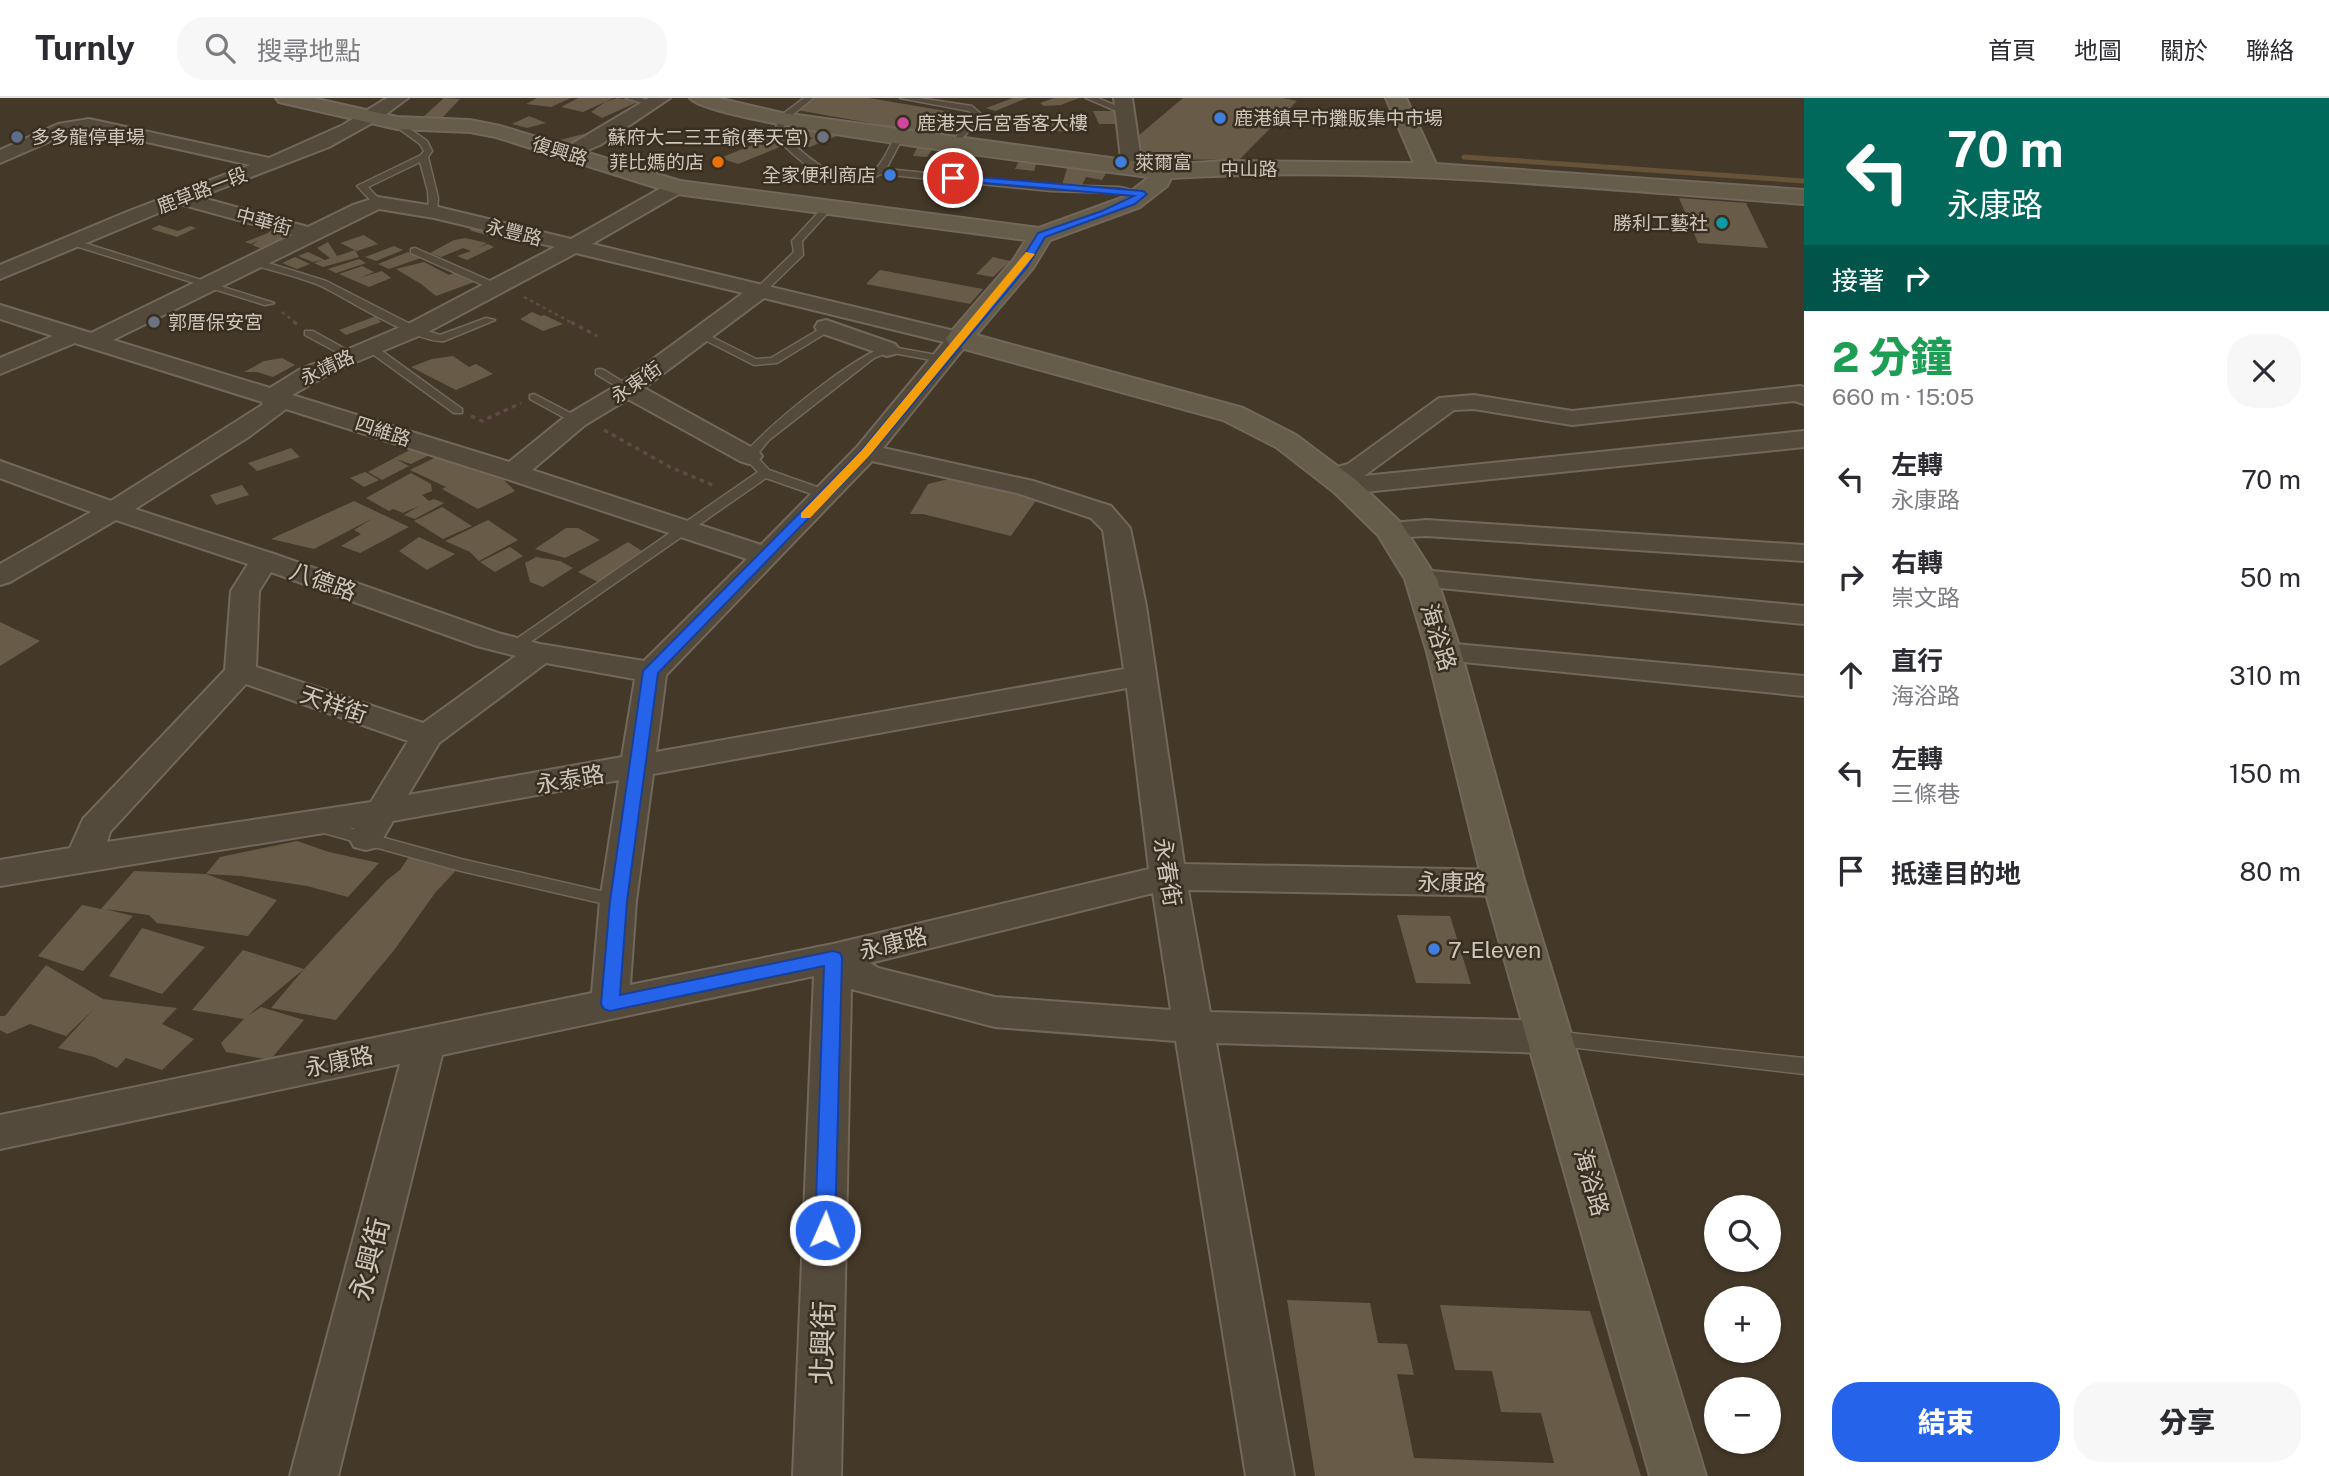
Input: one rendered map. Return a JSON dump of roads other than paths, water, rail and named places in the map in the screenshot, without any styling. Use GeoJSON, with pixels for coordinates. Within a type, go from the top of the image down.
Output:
{"type":"FeatureCollection","features":[{"type":"Feature","properties":{"kind":"street","name":"復興路"},"geometry":{"type":"LineString","coordinates":[[286,98],[397,123],[470,126],[677,187],[1041,235]]}},
{"type":"Feature","properties":{"kind":"street","name":"鹿草路一段"},"geometry":{"type":"LineString","coordinates":[[0,273],[270,163],[372,118],[399,98]]}},
{"type":"Feature","properties":{"kind":"street","name":"中山路"},"geometry":{"type":"LineString","coordinates":[[700,98],[718,106],[782,119],[1161,172],[1226,168],[1428,170],[1804,197]]}},
{"type":"Feature","properties":{"kind":"street"},"geometry":{"type":"LineString","coordinates":[[1396,98],[1428,170]]}},
{"type":"Feature","properties":{"kind":"street"},"geometry":{"type":"LineString","coordinates":[[566,153],[593,141],[657,100]]}},
{"type":"Feature","properties":{"kind":"street"},"geometry":{"type":"LineString","coordinates":[[1124,105],[1132,167]]}},
{"type":"Feature","properties":{"kind":"street"},"geometry":{"type":"LineString","coordinates":[[0,157],[64,128],[89,124],[270,163]]}},
{"type":"Feature","properties":{"kind":"street"},"geometry":{"type":"LineString","coordinates":[[610,1004],[618,901],[651,671],[827,495],[866,452],[1024,263],[1041,235],[1132,202],[1159,181],[1161,172]]}},
{"type":"Feature","properties":{"kind":"street","name":"永靖路"},"geometry":{"type":"LineString","coordinates":[[0,576],[114,511],[275,408],[274,397],[288,386],[360,351],[414,330],[498,288],[677,187]]}},
{"type":"Feature","properties":{"kind":"street","name":"中華街"},"geometry":{"type":"LineString","coordinates":[[179,198],[309,233]]}},
{"type":"Feature","properties":{"kind":"street"},"geometry":{"type":"LineString","coordinates":[[0,367],[83,338],[378,203]]}},
{"type":"Feature","properties":{"kind":"street","name":"永豐路"},"geometry":{"type":"LineString","coordinates":[[378,203],[434,212],[574,246],[950,349]]}},
{"type":"Feature","properties":{"kind":"street"},"geometry":{"type":"LineString","coordinates":[[753,297],[887,349]]}},
{"type":"Feature","properties":{"kind":"street","name":"永東街"},"geometry":{"type":"LineString","coordinates":[[513,472],[576,420],[628,389],[753,297]]}},
{"type":"Feature","properties":{"kind":"street","name":"四維路"},"geometry":{"type":"LineString","coordinates":[[0,312],[513,472],[765,556]]}},
{"type":"Feature","properties":{"kind":"street","name":"海浴路"},"geometry":{"type":"LineString","coordinates":[[950,349],[1233,414],[1286,441],[1339,482],[1390,530],[1421,579],[1444,652],[1504,883],[1678,1476]]}},
{"type":"Feature","properties":{"kind":"street"},"geometry":{"type":"LineString","coordinates":[[628,389],[757,464]]}},
{"type":"Feature","properties":{"kind":"street"},"geometry":{"type":"LineString","coordinates":[[1339,482],[1448,403],[1474,402],[1572,418],[1800,394],[1804,397]]}},
{"type":"Feature","properties":{"kind":"street"},"geometry":{"type":"LineString","coordinates":[[1339,482],[1804,439]]}},
{"type":"Feature","properties":{"kind":"street","name":"永春街"},"geometry":{"type":"LineString","coordinates":[[866,452],[1024,487],[1101,512],[1116,528],[1130,606],[1168,877],[1270,1476]]}},
{"type":"Feature","properties":{"kind":"street","name":"八德路"},"geometry":{"type":"LineString","coordinates":[[0,470],[488,640],[527,650],[651,671]]}},
{"type":"Feature","properties":{"kind":"street"},"geometry":{"type":"LineString","coordinates":[[1390,530],[1426,528],[1804,553]]}},
{"type":"Feature","properties":{"kind":"street"},"geometry":{"type":"LineString","coordinates":[[83,858],[95,827],[240,672],[245,591],[264,560]]}},
{"type":"Feature","properties":{"kind":"street"},"geometry":{"type":"LineString","coordinates":[[1421,579],[1804,615]]}},
{"type":"Feature","properties":{"kind":"street"},"geometry":{"type":"LineString","coordinates":[[374,825],[427,736],[527,650]]}},
{"type":"Feature","properties":{"kind":"street"},"geometry":{"type":"LineString","coordinates":[[1444,652],[1804,686]]}},
{"type":"Feature","properties":{"kind":"street","name":"天祥街"},"geometry":{"type":"LineString","coordinates":[[240,672],[427,736]]}},
{"type":"Feature","properties":{"kind":"street","name":"永泰路"},"geometry":{"type":"LineString","coordinates":[[0,873],[313,824],[374,825],[638,767],[1139,676]]}},
{"type":"Feature","properties":{"kind":"street","name":"永康路"},"geometry":{"type":"LineString","coordinates":[[0,1132],[833,958],[1168,877],[1504,883]]}},
{"type":"Feature","properties":{"kind":"street"},"geometry":{"type":"LineString","coordinates":[[833,958],[867,980],[995,1012],[1194,1027],[1550,1037]]}},
{"type":"Feature","properties":{"kind":"street","name":"北興街"},"geometry":{"type":"LineString","coordinates":[[817,1476],[833,958]]}},
{"type":"Feature","properties":{"kind":"street","name":"永興街"},"geometry":{"type":"LineString","coordinates":[[314,1476],[425,1043]]}},
{"type":"Feature","properties":{"kind":"lane"},"geometry":{"type":"LineString","coordinates":[[630,98],[657,100]]}},
{"type":"Feature","properties":{"kind":"lane"},"geometry":{"type":"LineString","coordinates":[[809,98],[782,119],[778,135],[824,173],[852,181],[867,180],[880,171],[899,137]]}},
{"type":"Feature","properties":{"kind":"lane"},"geometry":{"type":"LineString","coordinates":[[904,98],[972,109],[979,116],[953,145]]}},
{"type":"Feature","properties":{"kind":"lane"},"geometry":{"type":"LineString","coordinates":[[1090,98],[1124,105]]}},
{"type":"Feature","properties":{"kind":"lane"},"geometry":{"type":"LineString","coordinates":[[378,203],[362,186],[424,157],[428,151],[424,143],[397,123]]}},
{"type":"Feature","properties":{"kind":"lane"},"geometry":{"type":"LineString","coordinates":[[424,157],[435,198],[434,212]]}},
{"type":"Feature","properties":{"kind":"lane"},"geometry":{"type":"LineString","coordinates":[[880,171],[1143,194]]}},
{"type":"Feature","properties":{"kind":"lane"},"geometry":{"type":"LineString","coordinates":[[753,297],[799,253],[797,241],[829,206]]}},
{"type":"Feature","properties":{"kind":"lane"},"geometry":{"type":"LineString","coordinates":[[72,242],[269,303]]}},
{"type":"Feature","properties":{"kind":"lane"},"geometry":{"type":"LineString","coordinates":[[415,251],[498,288]]}},
{"type":"Feature","properties":{"kind":"lane"},"geometry":{"type":"LineString","coordinates":[[252,261],[322,283],[414,330],[440,339],[490,320]]}},
{"type":"Feature","properties":{"kind":"lane"},"geometry":{"type":"LineString","coordinates":[[700,335],[754,362],[773,361],[829,328]]}},
{"type":"Feature","properties":{"kind":"lane"},"geometry":{"type":"LineString","coordinates":[[309,332],[360,351],[458,411]]}},
{"type":"Feature","properties":{"kind":"lane"},"geometry":{"type":"LineString","coordinates":[[527,650],[735,494],[757,464],[765,437],[837,384],[848,371],[887,349],[950,349]]}},
{"type":"Feature","properties":{"kind":"lane"},"geometry":{"type":"LineString","coordinates":[[600,372],[628,389]]}},
{"type":"Feature","properties":{"kind":"lane"},"geometry":{"type":"LineString","coordinates":[[534,397],[576,420]]}},
{"type":"Feature","properties":{"kind":"lane"},"geometry":{"type":"LineString","coordinates":[[757,464],[827,495]]}},
{"type":"Feature","properties":{"kind":"lane"},"geometry":{"type":"LineString","coordinates":[[374,825],[461,865],[618,901]]}},
{"type":"Feature","properties":{"kind":"lane"},"geometry":{"type":"LineString","coordinates":[[1550,1037],[1804,1066]]}},
{"type":"Feature","properties":{"kind":"waterway"},"geometry":{"type":"LineString","coordinates":[[1464,157],[1804,181]]}},
{"type":"Feature","properties":{"kind":"place","name":"鹿港鎮早市攤販集中市場"},"geometry":{"type":"Point","coordinates":[1220,118]}},
{"type":"Feature","properties":{"kind":"place","name":"鹿港天后宮香客大樓"},"geometry":{"type":"Point","coordinates":[903,123]}},
{"type":"Feature","properties":{"kind":"place","name":"多多龍停車場"},"geometry":{"type":"Point","coordinates":[17,137]}},
{"type":"Feature","properties":{"kind":"place","name":"蘇府大二三王爺(奉天宮)"},"geometry":{"type":"Point","coordinates":[823,137]}},
{"type":"Feature","properties":{"kind":"place","name":"菲比媽的店"},"geometry":{"type":"Point","coordinates":[718,162]}},
{"type":"Feature","properties":{"kind":"place","name":"萊爾富"},"geometry":{"type":"Point","coordinates":[1121,162]}},
{"type":"Feature","properties":{"kind":"place","name":"全家便利商店"},"geometry":{"type":"Point","coordinates":[890,175]}},
{"type":"Feature","properties":{"kind":"place","name":"勝利工藝社"},"geometry":{"type":"Point","coordinates":[1722,223]}},
{"type":"Feature","properties":{"kind":"place","name":"郭厝保安宮"},"geometry":{"type":"Point","coordinates":[154,322]}},
{"type":"Feature","properties":{"kind":"place","name":"7-Eleven"},"geometry":{"type":"Point","coordinates":[1434,949]}}]}
